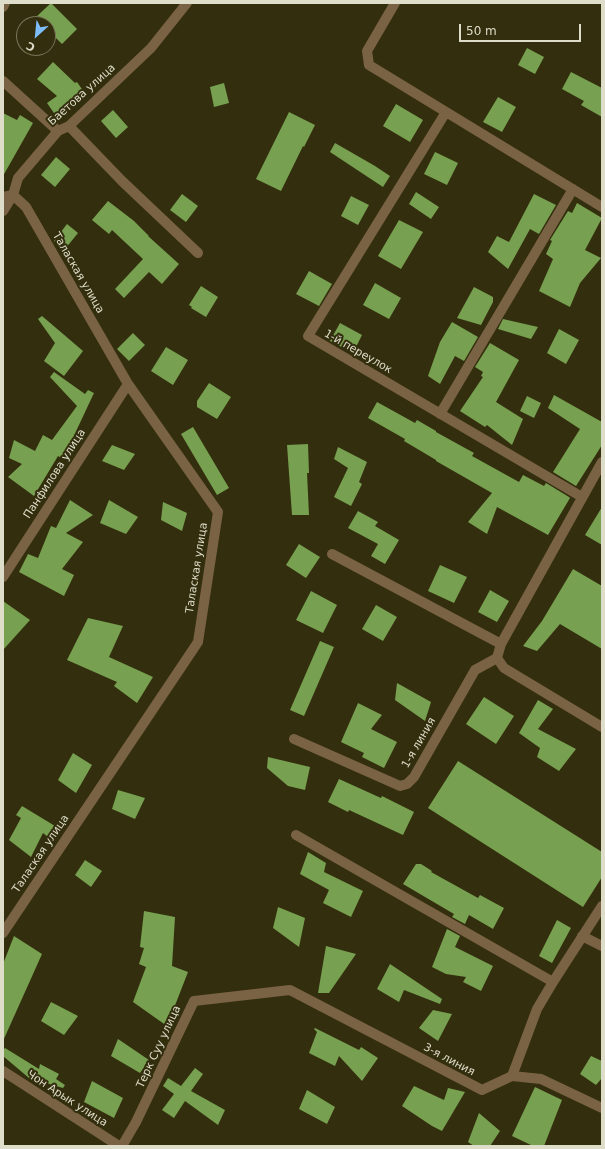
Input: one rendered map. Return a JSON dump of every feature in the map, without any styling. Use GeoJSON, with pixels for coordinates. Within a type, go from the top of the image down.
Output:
{"type":"FeatureCollection","features":[{"type":"Feature","properties":{"kind":"street"},"geometry":{"type":"LineString","coordinates":[[3,7],[5,3]]}},
{"type":"Feature","properties":{"kind":"street","name":"Баетова улица"},"geometry":{"type":"LineString","coordinates":[[3,211],[8,196],[18,178],[58,131],[69,126],[151,48],[188,3]]}},
{"type":"Feature","properties":{"kind":"street"},"geometry":{"type":"LineString","coordinates":[[395,3],[367,51],[369,65],[602,206]]}},
{"type":"Feature","properties":{"kind":"street"},"geometry":{"type":"LineString","coordinates":[[3,81],[58,131]]}},
{"type":"Feature","properties":{"kind":"street","name":"1-й переулок"},"geometry":{"type":"LineString","coordinates":[[446,112],[308,336],[582,497]]}},
{"type":"Feature","properties":{"kind":"street"},"geometry":{"type":"LineString","coordinates":[[69,126],[122,180],[198,253]]}},
{"type":"Feature","properties":{"kind":"street"},"geometry":{"type":"LineString","coordinates":[[440,414],[573,189]]}},
{"type":"Feature","properties":{"kind":"street","name":"Талаская улица"},"geometry":{"type":"LineString","coordinates":[[3,933],[198,642],[218,512],[128,384],[26,207],[8,196]]}},
{"type":"Feature","properties":{"kind":"street","name":"Панфилова улица"},"geometry":{"type":"LineString","coordinates":[[3,577],[128,384]]}},
{"type":"Feature","properties":{"kind":"street"},"geometry":{"type":"LineString","coordinates":[[602,462],[501,644],[497,658],[504,668],[602,727]]}},
{"type":"Feature","properties":{"kind":"street"},"geometry":{"type":"LineString","coordinates":[[332,554],[501,644]]}},
{"type":"Feature","properties":{"kind":"street","name":"1-я линия"},"geometry":{"type":"LineString","coordinates":[[294,739],[400,786],[407,784],[414,777],[475,670],[497,658]]}},
{"type":"Feature","properties":{"kind":"street"},"geometry":{"type":"LineString","coordinates":[[296,835],[553,982]]}},
{"type":"Feature","properties":{"kind":"street"},"geometry":{"type":"LineString","coordinates":[[602,906],[537,1009],[512,1076],[541,1079],[602,1108]]}},
{"type":"Feature","properties":{"kind":"street"},"geometry":{"type":"LineString","coordinates":[[582,936],[602,946]]}},
{"type":"Feature","properties":{"kind":"street","name":"3-я линия"},"geometry":{"type":"LineString","coordinates":[[290,990],[482,1090],[512,1076]]}},
{"type":"Feature","properties":{"kind":"street","name":"Терк Суу улица"},"geometry":{"type":"LineString","coordinates":[[122,1146],[136,1122],[194,1001],[290,990]]}},
{"type":"Feature","properties":{"kind":"street","name":"Чон Арык улица"},"geometry":{"type":"LineString","coordinates":[[3,1071],[119,1146]]}},
{"type":"Feature","properties":{"kind":"building"},"geometry":{"type":"Polygon","coordinates":[[[51,3],[77,29],[62,44],[56,38],[56,16],[37,16],[51,3]]]}},
{"type":"Feature","properties":{"kind":"building"},"geometry":{"type":"Polygon","coordinates":[[[527,48],[544,57],[535,74],[518,65],[527,48]]]}},
{"type":"Feature","properties":{"kind":"building"},"geometry":{"type":"Polygon","coordinates":[[[53,62],[75,83],[77,82],[86,95],[56,116],[47,103],[57,96],[37,79],[53,62]]]}},
{"type":"Feature","properties":{"kind":"building"},"geometry":{"type":"Polygon","coordinates":[[[571,72],[602,88],[602,117],[581,105],[584,101],[562,89],[571,72]]]}},
{"type":"Feature","properties":{"kind":"building"},"geometry":{"type":"Polygon","coordinates":[[[224,83],[229,103],[214,107],[210,87],[224,83]]]}},
{"type":"Feature","properties":{"kind":"building"},"geometry":{"type":"Polygon","coordinates":[[[498,97],[516,107],[502,132],[483,122],[498,97]]]}},
{"type":"Feature","properties":{"kind":"building"},"geometry":{"type":"Polygon","coordinates":[[[396,104],[423,120],[410,142],[383,126],[396,104]]]}},
{"type":"Feature","properties":{"kind":"building"},"geometry":{"type":"Polygon","coordinates":[[[113,110],[128,127],[116,138],[101,121],[113,110]]]}},
{"type":"Feature","properties":{"kind":"building"},"geometry":{"type":"Polygon","coordinates":[[[289,112],[315,125],[281,191],[256,179],[289,112]]]}},
{"type":"Feature","properties":{"kind":"building"},"geometry":{"type":"Polygon","coordinates":[[[3,113],[17,120],[20,115],[33,123],[3,176],[3,113]]]}},
{"type":"Feature","properties":{"kind":"building"},"geometry":{"type":"Polygon","coordinates":[[[335,143],[390,176],[383,187],[330,152],[335,143]]]}},
{"type":"Feature","properties":{"kind":"building"},"geometry":{"type":"Polygon","coordinates":[[[435,152],[458,163],[447,185],[424,174],[435,152]]]}},
{"type":"Feature","properties":{"kind":"building"},"geometry":{"type":"Polygon","coordinates":[[[56,157],[70,169],[55,187],[41,175],[56,157]]]}},
{"type":"Feature","properties":{"kind":"building"},"geometry":{"type":"Polygon","coordinates":[[[416,192],[439,207],[431,219],[409,204],[416,192]]]}},
{"type":"Feature","properties":{"kind":"building"},"geometry":{"type":"Polygon","coordinates":[[[182,194],[198,206],[186,222],[170,210],[182,194]]]}},
{"type":"Feature","properties":{"kind":"building"},"geometry":{"type":"Polygon","coordinates":[[[534,194],[556,205],[539,234],[530,229],[508,269],[488,252],[497,236],[509,242],[534,194]]]}},
{"type":"Feature","properties":{"kind":"building"},"geometry":{"type":"Polygon","coordinates":[[[351,196],[369,205],[358,225],[341,216],[351,196]]]}},
{"type":"Feature","properties":{"kind":"building"},"geometry":{"type":"Polygon","coordinates":[[[108,201],[134,221],[179,264],[162,284],[149,272],[124,298],[115,289],[143,259],[112,230],[109,234],[92,220],[108,201]]]}},
{"type":"Feature","properties":{"kind":"building"},"geometry":{"type":"Polygon","coordinates":[[[577,203],[602,218],[585,250],[601,258],[580,283],[570,307],[539,291],[553,259],[546,254],[552,241],[550,240],[568,211],[572,213],[577,203]]]}},
{"type":"Feature","properties":{"kind":"building"},"geometry":{"type":"Polygon","coordinates":[[[399,220],[423,232],[401,269],[378,256],[399,220]]]}},
{"type":"Feature","properties":{"kind":"building"},"geometry":{"type":"Polygon","coordinates":[[[67,224],[78,233],[65,249],[54,241],[67,224]]]}},
{"type":"Feature","properties":{"kind":"building"},"geometry":{"type":"Polygon","coordinates":[[[309,271],[332,284],[319,306],[296,294],[309,271]]]}},
{"type":"Feature","properties":{"kind":"building"},"geometry":{"type":"Polygon","coordinates":[[[375,283],[401,298],[389,319],[363,305],[375,283]]]}},
{"type":"Feature","properties":{"kind":"building"},"geometry":{"type":"Polygon","coordinates":[[[201,286],[218,297],[206,317],[191,308],[192,307],[189,305],[201,286]]]}},
{"type":"Feature","properties":{"kind":"building"},"geometry":{"type":"Polygon","coordinates":[[[474,287],[493,297],[493,302],[481,325],[457,318],[474,287]]]}},
{"type":"Feature","properties":{"kind":"building"},"geometry":{"type":"Polygon","coordinates":[[[42,316],[83,351],[64,376],[44,361],[55,343],[38,319],[42,316]]]}},
{"type":"Feature","properties":{"kind":"building"},"geometry":{"type":"Polygon","coordinates":[[[503,319],[538,327],[531,339],[498,329],[503,319]]]}},
{"type":"Feature","properties":{"kind":"building"},"geometry":{"type":"Polygon","coordinates":[[[452,322],[478,337],[464,361],[455,356],[440,384],[428,376],[440,342],[452,322]]]}},
{"type":"Feature","properties":{"kind":"building"},"geometry":{"type":"Polygon","coordinates":[[[340,323],[362,335],[353,353],[330,341],[340,323]]]}},
{"type":"Feature","properties":{"kind":"building"},"geometry":{"type":"Polygon","coordinates":[[[559,329],[579,340],[566,364],[547,353],[559,329]]]}},
{"type":"Feature","properties":{"kind":"building"},"geometry":{"type":"Polygon","coordinates":[[[133,333],[145,345],[129,361],[117,349],[133,333]]]}},
{"type":"Feature","properties":{"kind":"building"},"geometry":{"type":"Polygon","coordinates":[[[490,343],[519,360],[496,402],[523,419],[512,445],[487,425],[485,427],[460,411],[483,377],[481,376],[483,372],[475,367],[490,343]]]}},
{"type":"Feature","properties":{"kind":"building"},"geometry":{"type":"Polygon","coordinates":[[[166,347],[188,360],[173,385],[151,371],[166,347]]]}},
{"type":"Feature","properties":{"kind":"building"},"geometry":{"type":"Polygon","coordinates":[[[54,372],[85,394],[88,390],[94,393],[63,459],[58,456],[34,496],[8,477],[22,464],[9,458],[14,440],[35,451],[43,435],[52,440],[77,406],[50,377],[54,372]]]}},
{"type":"Feature","properties":{"kind":"building"},"geometry":{"type":"Polygon","coordinates":[[[209,383],[231,397],[217,419],[197,407],[197,401],[209,383]]]}},
{"type":"Feature","properties":{"kind":"building"},"geometry":{"type":"Polygon","coordinates":[[[554,395],[602,422],[602,445],[576,486],[553,472],[580,429],[548,408],[554,395]]]}},
{"type":"Feature","properties":{"kind":"building"},"geometry":{"type":"Polygon","coordinates":[[[527,396],[541,403],[534,418],[520,411],[527,396]]]}},
{"type":"Feature","properties":{"kind":"building"},"geometry":{"type":"Polygon","coordinates":[[[377,402],[415,423],[417,420],[474,453],[472,456],[519,482],[523,475],[544,486],[546,483],[569,497],[570,498],[548,535],[497,507],[487,534],[468,522],[492,493],[436,461],[404,441],[405,439],[368,418],[377,402]]]}},
{"type":"Feature","properties":{"kind":"building"},"geometry":{"type":"Polygon","coordinates":[[[193,427],[229,488],[217,495],[181,434],[193,427]]]}},
{"type":"Feature","properties":{"kind":"building"},"geometry":{"type":"Polygon","coordinates":[[[308,444],[309,473],[307,473],[309,515],[292,515],[287,445],[308,444]]]}},
{"type":"Feature","properties":{"kind":"building"},"geometry":{"type":"Polygon","coordinates":[[[112,445],[135,454],[124,470],[102,461],[112,445]]]}},
{"type":"Feature","properties":{"kind":"building"},"geometry":{"type":"Polygon","coordinates":[[[338,447],[367,462],[359,482],[362,484],[351,506],[334,497],[348,468],[334,459],[338,447]]]}},
{"type":"Feature","properties":{"kind":"building"},"geometry":{"type":"Polygon","coordinates":[[[70,500],[93,515],[66,533],[83,542],[62,569],[74,575],[64,596],[19,572],[28,554],[38,558],[51,526],[56,528],[70,500]]]}},
{"type":"Feature","properties":{"kind":"building"},"geometry":{"type":"Polygon","coordinates":[[[109,500],[138,517],[126,534],[100,523],[109,500]]]}},
{"type":"Feature","properties":{"kind":"building"},"geometry":{"type":"Polygon","coordinates":[[[163,502],[187,513],[182,531],[161,520],[163,502]]]}},
{"type":"Feature","properties":{"kind":"building"},"geometry":{"type":"Polygon","coordinates":[[[602,507],[602,545],[585,535],[602,507]]]}},
{"type":"Feature","properties":{"kind":"building"},"geometry":{"type":"Polygon","coordinates":[[[358,511],[378,522],[375,526],[399,540],[385,564],[371,556],[378,544],[348,528],[358,511]]]}},
{"type":"Feature","properties":{"kind":"building"},"geometry":{"type":"Polygon","coordinates":[[[299,544],[320,557],[306,578],[286,565],[299,544]]]}},
{"type":"Feature","properties":{"kind":"building"},"geometry":{"type":"Polygon","coordinates":[[[440,565],[467,577],[454,603],[428,591],[440,565]]]}},
{"type":"Feature","properties":{"kind":"building"},"geometry":{"type":"Polygon","coordinates":[[[573,569],[602,586],[602,649],[560,624],[537,651],[523,646],[542,621],[573,569]]]}},
{"type":"Feature","properties":{"kind":"building"},"geometry":{"type":"Polygon","coordinates":[[[490,590],[509,601],[497,622],[478,612],[490,590]]]}},
{"type":"Feature","properties":{"kind":"building"},"geometry":{"type":"Polygon","coordinates":[[[311,591],[337,605],[323,633],[296,620],[311,591]]]}},
{"type":"Feature","properties":{"kind":"building"},"geometry":{"type":"Polygon","coordinates":[[[3,601],[30,620],[3,650],[3,601]]]}},
{"type":"Feature","properties":{"kind":"building"},"geometry":{"type":"Polygon","coordinates":[[[376,605],[397,617],[383,641],[362,629],[376,605]]]}},
{"type":"Feature","properties":{"kind":"building"},"geometry":{"type":"Polygon","coordinates":[[[88,618],[123,626],[109,657],[153,677],[137,703],[114,686],[117,682],[67,660],[88,618]]]}},
{"type":"Feature","properties":{"kind":"building"},"geometry":{"type":"Polygon","coordinates":[[[320,641],[334,647],[304,716],[290,710],[320,641]]]}},
{"type":"Feature","properties":{"kind":"building"},"geometry":{"type":"Polygon","coordinates":[[[397,683],[431,702],[425,721],[395,700],[397,683]]]}},
{"type":"Feature","properties":{"kind":"building"},"geometry":{"type":"Polygon","coordinates":[[[484,697],[514,716],[496,744],[466,724],[484,697]]]}},
{"type":"Feature","properties":{"kind":"building"},"geometry":{"type":"Polygon","coordinates":[[[538,700],[553,709],[538,729],[576,749],[559,771],[537,757],[540,748],[519,733],[538,700]]]}},
{"type":"Feature","properties":{"kind":"building"},"geometry":{"type":"Polygon","coordinates":[[[358,703],[382,715],[371,729],[397,742],[384,768],[362,757],[364,753],[341,742],[358,703]]]}},
{"type":"Feature","properties":{"kind":"building"},"geometry":{"type":"Polygon","coordinates":[[[73,753],[92,765],[76,793],[58,780],[73,753]]]}},
{"type":"Feature","properties":{"kind":"building"},"geometry":{"type":"Polygon","coordinates":[[[268,757],[310,767],[305,790],[288,786],[267,768],[268,757]]]}},
{"type":"Feature","properties":{"kind":"building"},"geometry":{"type":"Polygon","coordinates":[[[458,761],[602,852],[602,877],[583,907],[428,808],[458,761]]]}},
{"type":"Feature","properties":{"kind":"building"},"geometry":{"type":"Polygon","coordinates":[[[339,779],[381,798],[382,796],[414,812],[403,835],[328,802],[339,779]]]}},
{"type":"Feature","properties":{"kind":"building"},"geometry":{"type":"Polygon","coordinates":[[[118,790],[145,798],[135,819],[112,809],[118,790]]]}},
{"type":"Feature","properties":{"kind":"building"},"geometry":{"type":"Polygon","coordinates":[[[22,806],[55,826],[48,837],[43,833],[31,857],[9,840],[21,818],[16,815],[22,806]]]}},
{"type":"Feature","properties":{"kind":"building"},"geometry":{"type":"Polygon","coordinates":[[[308,852],[326,863],[324,872],[363,891],[351,917],[323,903],[329,890],[300,874],[308,852]]]}},
{"type":"Feature","properties":{"kind":"building"},"geometry":{"type":"Polygon","coordinates":[[[85,860],[102,871],[91,887],[75,875],[85,860]]]}},
{"type":"Feature","properties":{"kind":"building"},"geometry":{"type":"Polygon","coordinates":[[[416,864],[421,864],[432,871],[431,872],[478,898],[480,895],[504,908],[493,929],[469,915],[465,924],[452,917],[454,914],[403,884],[416,864]]]}},
{"type":"Feature","properties":{"kind":"building"},"geometry":{"type":"Polygon","coordinates":[[[278,907],[305,918],[299,947],[273,928],[278,907]]]}},
{"type":"Feature","properties":{"kind":"building"},"geometry":{"type":"Polygon","coordinates":[[[144,911],[175,917],[172,966],[188,972],[167,1026],[133,1002],[146,967],[139,964],[144,948],[140,947],[144,911]]]}},
{"type":"Feature","properties":{"kind":"building"},"geometry":{"type":"Polygon","coordinates":[[[557,920],[571,928],[552,963],[539,956],[557,920]]]}},
{"type":"Feature","properties":{"kind":"building"},"geometry":{"type":"Polygon","coordinates":[[[447,929],[460,936],[455,947],[493,966],[481,991],[463,982],[466,977],[446,974],[432,967],[447,929]]]}},
{"type":"Feature","properties":{"kind":"building"},"geometry":{"type":"Polygon","coordinates":[[[14,936],[42,954],[3,1041],[3,964],[14,936]]]}},
{"type":"Feature","properties":{"kind":"building"},"geometry":{"type":"Polygon","coordinates":[[[326,946],[356,954],[329,993],[318,993],[326,946]]]}},
{"type":"Feature","properties":{"kind":"building"},"geometry":{"type":"Polygon","coordinates":[[[390,964],[442,999],[440,1004],[404,990],[399,1002],[377,989],[390,964]]]}},
{"type":"Feature","properties":{"kind":"building"},"geometry":{"type":"Polygon","coordinates":[[[51,1002],[78,1016],[64,1035],[41,1021],[51,1002]]]}},
{"type":"Feature","properties":{"kind":"building"},"geometry":{"type":"Polygon","coordinates":[[[433,1010],[452,1014],[438,1041],[419,1028],[433,1010]]]}},
{"type":"Feature","properties":{"kind":"building"},"geometry":{"type":"Polygon","coordinates":[[[315,1028],[359,1050],[361,1047],[378,1058],[362,1081],[339,1056],[335,1066],[309,1053],[317,1032],[314,1029],[315,1028]]]}},
{"type":"Feature","properties":{"kind":"building"},"geometry":{"type":"Polygon","coordinates":[[[118,1039],[149,1060],[140,1073],[111,1056],[118,1039]]]}},
{"type":"Feature","properties":{"kind":"building"},"geometry":{"type":"Polygon","coordinates":[[[5,1048],[39,1069],[40,1064],[59,1074],[56,1079],[65,1085],[63,1088],[29,1078],[3,1056],[3,1050],[5,1048]]]}},
{"type":"Feature","properties":{"kind":"building"},"geometry":{"type":"Polygon","coordinates":[[[591,1056],[602,1061],[602,1078],[596,1085],[580,1074],[591,1056]]]}},
{"type":"Feature","properties":{"kind":"building"},"geometry":{"type":"Polygon","coordinates":[[[195,1068],[203,1074],[191,1091],[225,1110],[218,1125],[185,1101],[174,1118],[162,1110],[174,1094],[163,1086],[168,1078],[181,1086],[195,1068]]]}},
{"type":"Feature","properties":{"kind":"building"},"geometry":{"type":"Polygon","coordinates":[[[92,1081],[123,1098],[114,1118],[84,1102],[92,1081]]]}},
{"type":"Feature","properties":{"kind":"building"},"geometry":{"type":"Polygon","coordinates":[[[414,1086],[444,1100],[448,1088],[465,1092],[442,1131],[402,1106],[414,1086]]]}},
{"type":"Feature","properties":{"kind":"building"},"geometry":{"type":"Polygon","coordinates":[[[535,1087],[562,1100],[544,1146],[533,1146],[512,1136],[535,1087]]]}},
{"type":"Feature","properties":{"kind":"building"},"geometry":{"type":"Polygon","coordinates":[[[307,1090],[335,1107],[327,1124],[299,1109],[307,1090]]]}},
{"type":"Feature","properties":{"kind":"building"},"geometry":{"type":"Polygon","coordinates":[[[479,1113],[500,1131],[490,1146],[474,1146],[468,1142],[479,1113]]]}}]}
